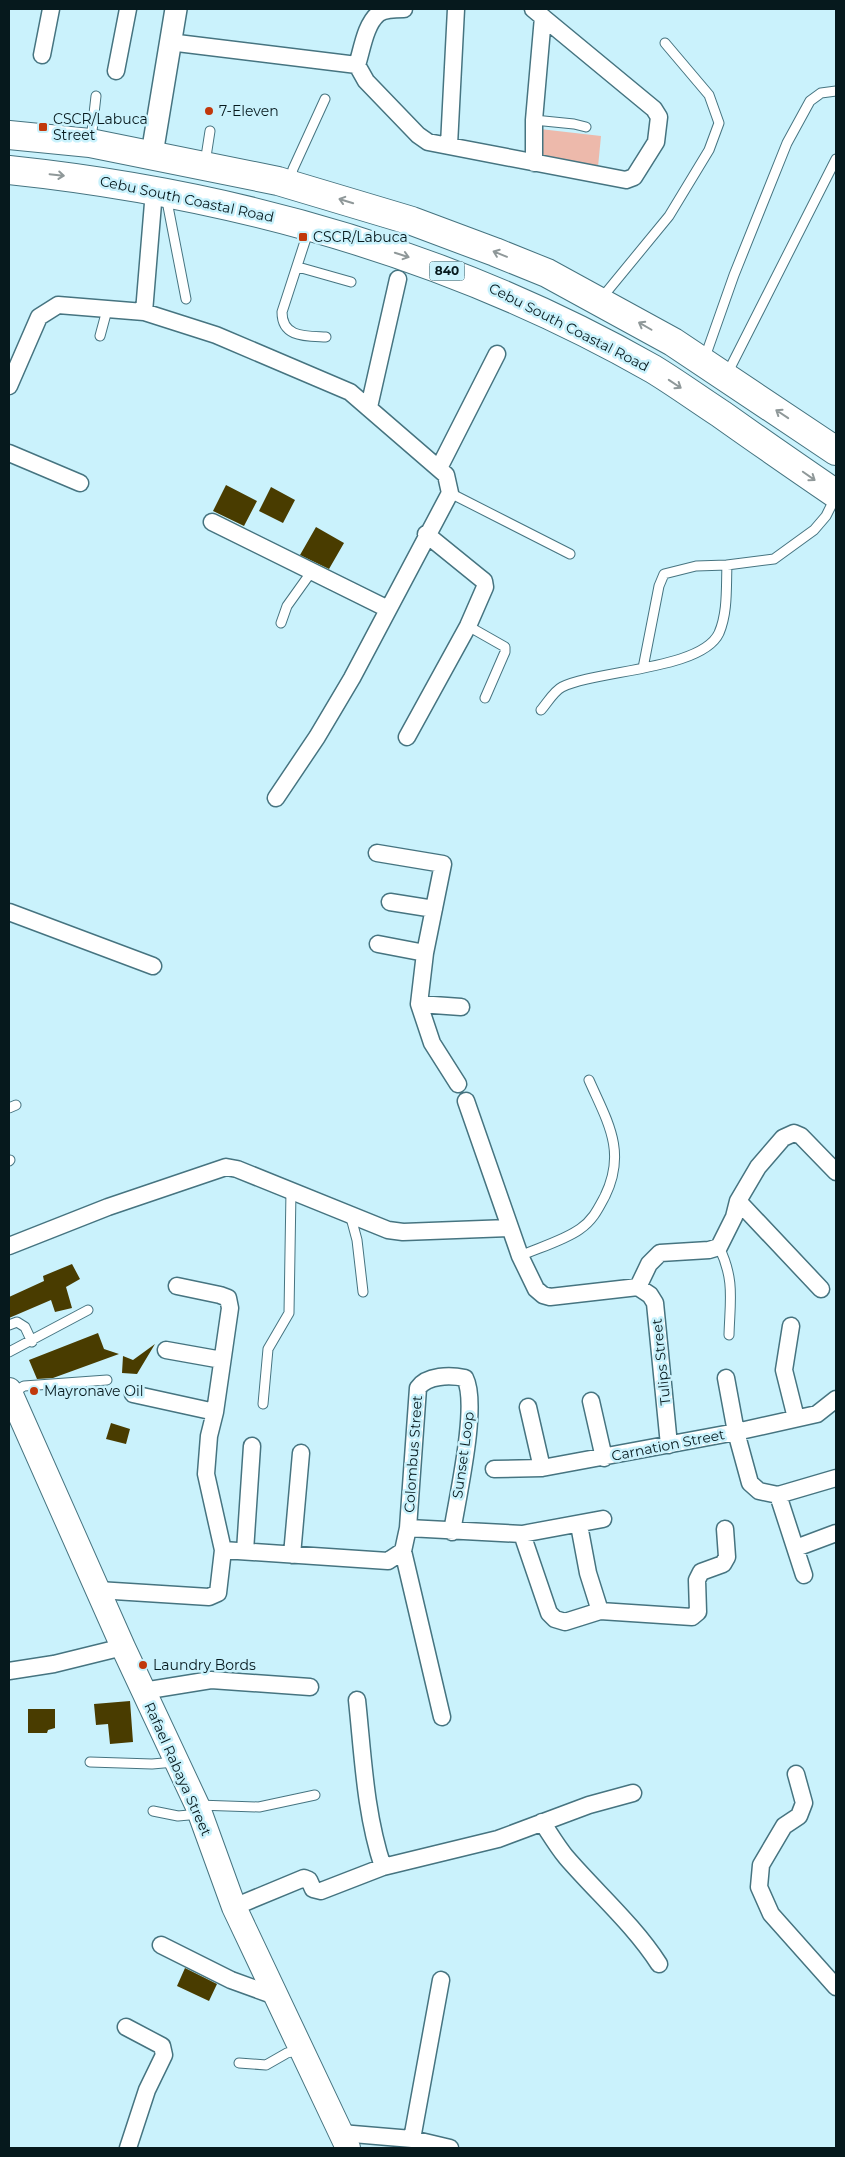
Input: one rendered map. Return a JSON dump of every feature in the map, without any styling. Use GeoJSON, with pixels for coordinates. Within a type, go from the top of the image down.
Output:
{"type":"FeatureCollection","features":[{"type":"Feature","properties":{"kind":"highway","name":"840"},"geometry":{"type":"LineString","coordinates":[[9,135],[90,143],[152,154],[289,184],[412,221],[495,252],[547,273],[600,301],[703,361],[836,451]]}},
{"type":"Feature","properties":{"kind":"highway","name":"Cebu South Coastal Road"},"geometry":{"type":"LineString","coordinates":[[9,170],[86,178],[272,215],[404,256],[480,283],[535,307],[654,370],[836,495]]}},
{"type":"Feature","properties":{"kind":"main road","name":"Rafael Rabaya Street"},"geometry":{"type":"LineString","coordinates":[[10,1392],[123,1647],[199,1810],[234,1907],[345,2140]]}},
{"type":"Feature","properties":{"kind":"street"},"geometry":{"type":"LineString","coordinates":[[42,55],[51,9]]}},
{"type":"Feature","properties":{"kind":"street"},"geometry":{"type":"LineString","coordinates":[[116,71],[128,9]]}},
{"type":"Feature","properties":{"kind":"street"},"geometry":{"type":"LineString","coordinates":[[152,154],[169,42],[176,9]]}},
{"type":"Feature","properties":{"kind":"street"},"geometry":{"type":"LineString","coordinates":[[404,9],[388,10],[378,14],[371,23],[357,65],[366,81],[418,135],[428,142],[534,163],[626,180],[634,177],[656,142],[659,116],[654,109],[538,13]]}},
{"type":"Feature","properties":{"kind":"street"},"geometry":{"type":"LineString","coordinates":[[449,146],[456,9]]}},
{"type":"Feature","properties":{"kind":"street"},"geometry":{"type":"LineString","coordinates":[[534,163],[538,13]]}},
{"type":"Feature","properties":{"kind":"street"},"geometry":{"type":"LineString","coordinates":[[169,42],[357,65]]}},
{"type":"Feature","properties":{"kind":"street"},"geometry":{"type":"LineString","coordinates":[[144,312],[160,192]]}},
{"type":"Feature","properties":{"kind":"street"},"geometry":{"type":"LineString","coordinates":[[369,407],[398,279]]}},
{"type":"Feature","properties":{"kind":"street"},"geometry":{"type":"LineString","coordinates":[[9,386],[39,317],[45,311],[58,305],[144,312],[216,335],[350,392],[446,475],[449,481],[450,493],[426,534],[337,703],[276,798]]}},
{"type":"Feature","properties":{"kind":"street"},"geometry":{"type":"LineString","coordinates":[[439,468],[497,354]]}},
{"type":"Feature","properties":{"kind":"street"},"geometry":{"type":"LineString","coordinates":[[9,453],[80,483]]}},
{"type":"Feature","properties":{"kind":"street"},"geometry":{"type":"LineString","coordinates":[[212,522],[388,609]]}},
{"type":"Feature","properties":{"kind":"street"},"geometry":{"type":"LineString","coordinates":[[407,737],[468,626],[485,586],[484,581],[426,534]]}},
{"type":"Feature","properties":{"kind":"street"},"geometry":{"type":"LineString","coordinates":[[377,853],[443,864],[425,952],[420,1004],[432,1043],[458,1084]]}},
{"type":"Feature","properties":{"kind":"street"},"geometry":{"type":"LineString","coordinates":[[390,902],[434,909]]}},
{"type":"Feature","properties":{"kind":"street"},"geometry":{"type":"LineString","coordinates":[[9,912],[153,966]]}},
{"type":"Feature","properties":{"kind":"street"},"geometry":{"type":"LineString","coordinates":[[378,944],[425,952]]}},
{"type":"Feature","properties":{"kind":"street"},"geometry":{"type":"LineString","coordinates":[[420,1004],[461,1007]]}},
{"type":"Feature","properties":{"kind":"street"},"geometry":{"type":"LineString","coordinates":[[466,1101],[520,1256],[536,1289],[543,1295],[550,1297],[638,1287],[649,1264],[660,1254],[709,1250],[719,1247],[734,1217],[738,1201],[758,1167],[783,1138],[794,1133],[801,1136],[836,1172]]}},
{"type":"Feature","properties":{"kind":"street"},"geometry":{"type":"LineString","coordinates":[[9,1246],[108,1207],[226,1167],[237,1168],[388,1230],[403,1232],[509,1228]]}},
{"type":"Feature","properties":{"kind":"street"},"geometry":{"type":"LineString","coordinates":[[738,1201],[821,1289]]}},
{"type":"Feature","properties":{"kind":"street"},"geometry":{"type":"LineString","coordinates":[[98,1590],[208,1597],[218,1593],[223,1550],[206,1474],[209,1436],[215,1412],[230,1308],[228,1298],[177,1286]]}},
{"type":"Feature","properties":{"kind":"street","name":"Tulips Street"},"geometry":{"type":"LineString","coordinates":[[638,1287],[650,1295],[655,1303],[669,1445]]}},
{"type":"Feature","properties":{"kind":"street"},"geometry":{"type":"LineString","coordinates":[[791,1326],[784,1370],[796,1418]]}},
{"type":"Feature","properties":{"kind":"street"},"geometry":{"type":"LineString","coordinates":[[166,1350],[222,1360]]}},
{"type":"Feature","properties":{"kind":"street","name":"Sunset Loop"},"geometry":{"type":"LineString","coordinates":[[422,1382],[456,1376],[465,1378],[469,1386],[471,1407],[452,1532]]}},
{"type":"Feature","properties":{"kind":"street"},"geometry":{"type":"LineString","coordinates":[[726,1378],[736,1432],[750,1483],[759,1491],[778,1495],[836,1478]]}},
{"type":"Feature","properties":{"kind":"street","name":"Colombus Street"},"geometry":{"type":"LineString","coordinates":[[403,1551],[408,1528],[410,1478],[418,1388],[422,1382]]}},
{"type":"Feature","properties":{"kind":"street"},"geometry":{"type":"LineString","coordinates":[[133,1394],[215,1412]]}},
{"type":"Feature","properties":{"kind":"street","name":"Carnation Street"},"geometry":{"type":"LineString","coordinates":[[494,1469],[542,1468],[736,1432],[817,1414],[836,1399]]}},
{"type":"Feature","properties":{"kind":"street"},"geometry":{"type":"LineString","coordinates":[[591,1401],[604,1458]]}},
{"type":"Feature","properties":{"kind":"street"},"geometry":{"type":"LineString","coordinates":[[528,1407],[542,1468]]}},
{"type":"Feature","properties":{"kind":"street"},"geometry":{"type":"LineString","coordinates":[[245,1551],[252,1446]]}},
{"type":"Feature","properties":{"kind":"street"},"geometry":{"type":"LineString","coordinates":[[292,1556],[301,1453]]}},
{"type":"Feature","properties":{"kind":"street"},"geometry":{"type":"LineString","coordinates":[[778,1495],[804,1575]]}},
{"type":"Feature","properties":{"kind":"street"},"geometry":{"type":"LineString","coordinates":[[408,1528],[452,1532],[522,1534],[579,1525],[603,1519]]}},
{"type":"Feature","properties":{"kind":"street"},"geometry":{"type":"LineString","coordinates":[[579,1525],[588,1573],[600,1611]]}},
{"type":"Feature","properties":{"kind":"street"},"geometry":{"type":"LineString","coordinates":[[522,1534],[549,1613],[555,1619],[565,1622],[600,1611],[692,1617],[698,1612],[697,1580],[701,1572],[723,1564],[727,1557],[725,1529]]}},
{"type":"Feature","properties":{"kind":"street"},"geometry":{"type":"LineString","coordinates":[[796,1548],[836,1533]]}},
{"type":"Feature","properties":{"kind":"street"},"geometry":{"type":"LineString","coordinates":[[223,1550],[388,1561],[403,1551],[442,1717]]}},
{"type":"Feature","properties":{"kind":"street"},"geometry":{"type":"LineString","coordinates":[[9,1671],[54,1664],[123,1647]]}},
{"type":"Feature","properties":{"kind":"street"},"geometry":{"type":"LineString","coordinates":[[143,1691],[211,1680],[310,1687]]}},
{"type":"Feature","properties":{"kind":"street"},"geometry":{"type":"LineString","coordinates":[[357,1700],[368,1803],[376,1845],[383,1867]]}},
{"type":"Feature","properties":{"kind":"street"},"geometry":{"type":"LineString","coordinates":[[796,1774],[804,1803],[799,1816],[784,1826],[761,1865],[758,1887],[771,1914],[836,1987]]}},
{"type":"Feature","properties":{"kind":"street"},"geometry":{"type":"LineString","coordinates":[[234,1907],[304,1878],[309,1880],[313,1890],[321,1891],[383,1867],[498,1839],[589,1804],[633,1793]]}},
{"type":"Feature","properties":{"kind":"street"},"geometry":{"type":"LineString","coordinates":[[542,1822],[565,1855],[645,1942],[660,1964]]}},
{"type":"Feature","properties":{"kind":"street"},"geometry":{"type":"LineString","coordinates":[[161,1945],[231,1980],[275,1996]]}},
{"type":"Feature","properties":{"kind":"street"},"geometry":{"type":"LineString","coordinates":[[412,2139],[441,1980]]}},
{"type":"Feature","properties":{"kind":"street"},"geometry":{"type":"LineString","coordinates":[[126,2027],[162,2046],[164,2055],[147,2090],[128,2148]]}},
{"type":"Feature","properties":{"kind":"street"},"geometry":{"type":"LineString","coordinates":[[345,2140],[412,2139],[450,2148]]}},
{"type":"Feature","properties":{"kind":"lane"},"geometry":{"type":"LineString","coordinates":[[600,301],[669,216],[709,150],[719,122],[709,95],[665,43]]}},
{"type":"Feature","properties":{"kind":"lane"},"geometry":{"type":"LineString","coordinates":[[703,361],[734,275],[787,143],[810,101],[821,92],[836,91]]}},
{"type":"Feature","properties":{"kind":"lane"},"geometry":{"type":"LineString","coordinates":[[90,143],[96,96]]}},
{"type":"Feature","properties":{"kind":"lane"},"geometry":{"type":"LineString","coordinates":[[289,184],[293,169],[325,99]]}},
{"type":"Feature","properties":{"kind":"lane"},"geometry":{"type":"LineString","coordinates":[[534,120],[586,127]]}},
{"type":"Feature","properties":{"kind":"lane"},"geometry":{"type":"LineString","coordinates":[[204,165],[210,131]]}},
{"type":"Feature","properties":{"kind":"lane"},"geometry":{"type":"LineString","coordinates":[[726,376],[836,159]]}},
{"type":"Feature","properties":{"kind":"lane"},"geometry":{"type":"LineString","coordinates":[[160,192],[186,299]]}},
{"type":"Feature","properties":{"kind":"lane"},"geometry":{"type":"LineString","coordinates":[[310,227],[282,312],[282,323],[290,333],[326,337]]}},
{"type":"Feature","properties":{"kind":"lane"},"geometry":{"type":"LineString","coordinates":[[298,267],[350,282]]}},
{"type":"Feature","properties":{"kind":"lane"},"geometry":{"type":"LineString","coordinates":[[100,336],[107,310]]}},
{"type":"Feature","properties":{"kind":"lane"},"geometry":{"type":"LineString","coordinates":[[450,493],[570,554]]}},
{"type":"Feature","properties":{"kind":"lane"},"geometry":{"type":"LineString","coordinates":[[643,668],[659,586],[664,574],[696,566],[727,565],[774,559],[814,530],[826,516],[836,495]]}},
{"type":"Feature","properties":{"kind":"lane"},"geometry":{"type":"LineString","coordinates":[[541,710],[560,687],[674,661],[706,647],[718,634],[726,604],[727,565]]}},
{"type":"Feature","properties":{"kind":"lane"},"geometry":{"type":"LineString","coordinates":[[281,623],[287,606],[312,571]]}},
{"type":"Feature","properties":{"kind":"lane"},"geometry":{"type":"LineString","coordinates":[[468,626],[505,647],[505,652],[485,698]]}},
{"type":"Feature","properties":{"kind":"lane"},"geometry":{"type":"LineString","coordinates":[[520,1256],[579,1230],[596,1215],[610,1185],[616,1156],[612,1131],[589,1080]]}},
{"type":"Feature","properties":{"kind":"lane"},"geometry":{"type":"LineString","coordinates":[[263,1404],[268,1349],[289,1313],[291,1190]]}},
{"type":"Feature","properties":{"kind":"lane"},"geometry":{"type":"LineString","coordinates":[[350,1214],[357,1240],[363,1292]]}},
{"type":"Feature","properties":{"kind":"lane"},"geometry":{"type":"LineString","coordinates":[[719,1247],[729,1269],[732,1287],[729,1335]]}},
{"type":"Feature","properties":{"kind":"lane"},"geometry":{"type":"LineString","coordinates":[[9,1352],[32,1342],[42,1333],[88,1310]]}},
{"type":"Feature","properties":{"kind":"lane"},"geometry":{"type":"LineString","coordinates":[[9,1326],[17,1322],[21,1324],[32,1342]]}},
{"type":"Feature","properties":{"kind":"lane"},"geometry":{"type":"LineString","coordinates":[[10,1392],[24,1386],[107,1380]]}},
{"type":"Feature","properties":{"kind":"lane"},"geometry":{"type":"LineString","coordinates":[[90,1762],[152,1764],[178,1762]]}},
{"type":"Feature","properties":{"kind":"lane"},"geometry":{"type":"LineString","coordinates":[[153,1810],[178,1816],[199,1810],[259,1807],[315,1796]]}},
{"type":"Feature","properties":{"kind":"lane"},"geometry":{"type":"LineString","coordinates":[[239,2064],[266,2065],[287,2053],[301,2050]]}},
{"type":"Feature","properties":{"kind":"shaded area"},"geometry":{"type":"Polygon","coordinates":[[[540,129],[601,136],[598,167],[537,160],[540,129]]]}},
{"type":"Feature","properties":{"kind":"building"},"geometry":{"type":"Polygon","coordinates":[[[226,485],[257,501],[244,526],[213,511],[226,485]]]}},
{"type":"Feature","properties":{"kind":"building"},"geometry":{"type":"Polygon","coordinates":[[[271,487],[295,500],[283,523],[259,511],[271,487]]]}},
{"type":"Feature","properties":{"kind":"building"},"geometry":{"type":"Polygon","coordinates":[[[316,527],[344,543],[329,569],[300,555],[316,527]]]}},
{"type":"Feature","properties":{"kind":"building"},"geometry":{"type":"Polygon","coordinates":[[[72,1264],[80,1279],[66,1287],[72,1308],[55,1312],[51,1300],[9,1318],[9,1297],[44,1281],[43,1276],[72,1264]]]}},
{"type":"Feature","properties":{"kind":"building"},"geometry":{"type":"Polygon","coordinates":[[[98,1333],[104,1349],[119,1354],[53,1378],[37,1379],[29,1360],[98,1333]]]}},
{"type":"Feature","properties":{"kind":"building"},"geometry":{"type":"Polygon","coordinates":[[[155,1344],[137,1374],[122,1373],[123,1356],[133,1360],[155,1344]]]}},
{"type":"Feature","properties":{"kind":"building"},"geometry":{"type":"Polygon","coordinates":[[[111,1423],[130,1429],[126,1444],[106,1439],[111,1423]]]}},
{"type":"Feature","properties":{"kind":"building"},"geometry":{"type":"Polygon","coordinates":[[[130,1701],[133,1742],[110,1744],[108,1724],[96,1725],[94,1704],[130,1701]]]}},
{"type":"Feature","properties":{"kind":"building"},"geometry":{"type":"Polygon","coordinates":[[[28,1709],[55,1709],[55,1728],[48,1730],[47,1733],[28,1733],[28,1709]]]}},
{"type":"Feature","properties":{"kind":"building"},"geometry":{"type":"Polygon","coordinates":[[[185,1968],[217,1984],[209,2001],[177,1986],[185,1968]]]}},
{"type":"Feature","properties":{"kind":"place","name":"7-Eleven"},"geometry":{"type":"Point","coordinates":[209,111]}},
{"type":"Feature","properties":{"kind":"place","name":"CSCR/Labuca Street"},"geometry":{"type":"Point","coordinates":[43,127]}},
{"type":"Feature","properties":{"kind":"place","name":"CSCR/Labuca"},"geometry":{"type":"Point","coordinates":[303,237]}},
{"type":"Feature","properties":{"kind":"place","name":"Mayronave Oil"},"geometry":{"type":"Point","coordinates":[34,1391]}},
{"type":"Feature","properties":{"kind":"place","name":"Laundry Bords"},"geometry":{"type":"Point","coordinates":[143,1665]}}]}
